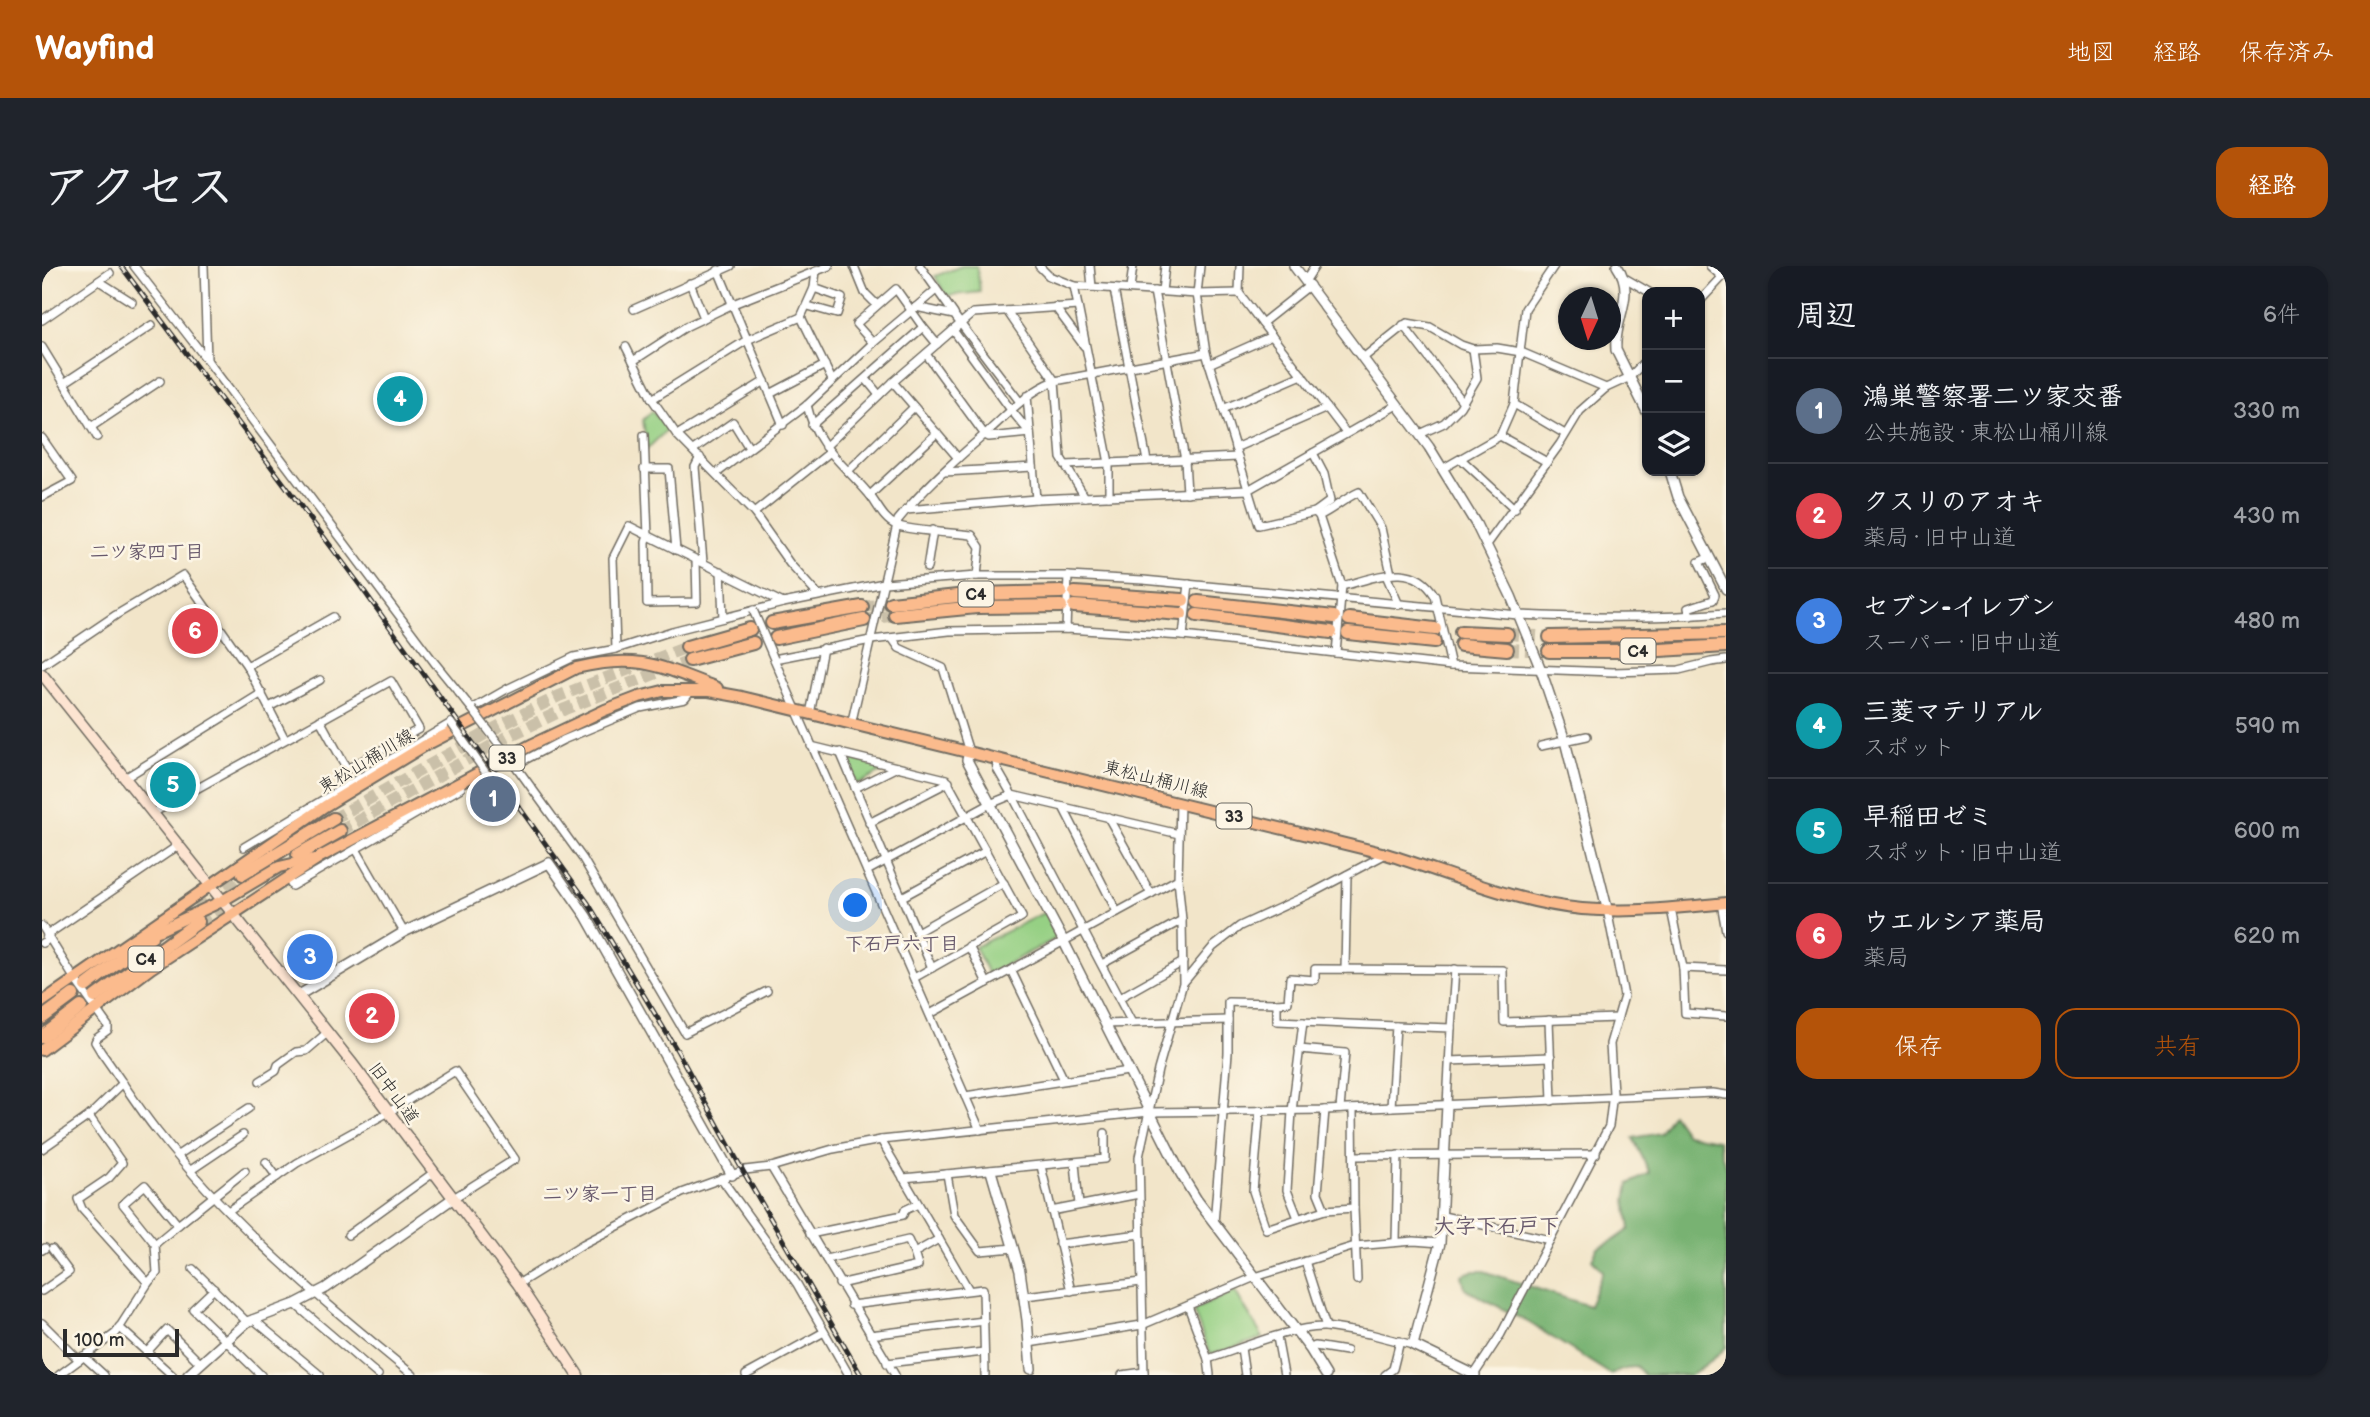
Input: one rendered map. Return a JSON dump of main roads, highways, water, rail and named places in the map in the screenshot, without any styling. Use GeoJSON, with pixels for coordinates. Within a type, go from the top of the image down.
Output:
{"type":"FeatureCollection","features":[{"type":"Feature","properties":{"kind":"highway","name":"C4"},"geometry":{"type":"LineString","coordinates":[[1060,606],[893,609],[976,594],[1061,592]]}},
{"type":"Feature","properties":{"kind":"highway"},"geometry":{"type":"LineString","coordinates":[[1074,606],[1182,607],[1075,593]]}},
{"type":"Feature","properties":{"kind":"highway"},"geometry":{"type":"LineString","coordinates":[[1198,602],[1334,617]]}},
{"type":"Feature","properties":{"kind":"highway"},"geometry":{"type":"LineString","coordinates":[[772,623],[862,607]]}},
{"type":"Feature","properties":{"kind":"highway"},"geometry":{"type":"LineString","coordinates":[[1197,615],[1331,632]]}},
{"type":"Feature","properties":{"kind":"highway"},"geometry":{"type":"LineString","coordinates":[[1348,633],[1434,636],[1349,619]]}},
{"type":"Feature","properties":{"kind":"highway"},"geometry":{"type":"LineString","coordinates":[[776,638],[864,620]]}},
{"type":"Feature","properties":{"kind":"highway"},"geometry":{"type":"LineString","coordinates":[[687,647],[750,629]]}},
{"type":"Feature","properties":{"kind":"highway"},"geometry":{"type":"LineString","coordinates":[[1461,632],[1507,634]]}},
{"type":"Feature","properties":{"kind":"highway","name":"C4"},"geometry":{"type":"LineString","coordinates":[[1550,637],[1726,633]]}},
{"type":"Feature","properties":{"kind":"highway"},"geometry":{"type":"LineString","coordinates":[[690,660],[753,643]]}},
{"type":"Feature","properties":{"kind":"highway"},"geometry":{"type":"LineString","coordinates":[[1461,645],[1507,649]]}},
{"type":"Feature","properties":{"kind":"highway","name":"C4"},"geometry":{"type":"LineString","coordinates":[[1549,651],[1644,651],[1726,646]]}},
{"type":"Feature","properties":{"kind":"highway"},"geometry":{"type":"LineString","coordinates":[[243,874],[333,819]]}},
{"type":"Feature","properties":{"kind":"highway"},"geometry":{"type":"LineString","coordinates":[[298,855],[340,831]]}},
{"type":"Feature","properties":{"kind":"highway","name":"C4"},"geometry":{"type":"LineString","coordinates":[[96,1003],[198,922]]}},
{"type":"Feature","properties":{"kind":"highway","name":"C4"},"geometry":{"type":"LineString","coordinates":[[86,986],[151,937]]}},
{"type":"Feature","properties":{"kind":"highway"},"geometry":{"type":"LineString","coordinates":[[42,1018],[73,995]]}},
{"type":"Feature","properties":{"kind":"highway"},"geometry":{"type":"LineString","coordinates":[[42,1037],[81,1007]]}},
{"type":"Feature","properties":{"kind":"main road","name":"東松山桶川線"},"geometry":{"type":"LineString","coordinates":[[42,1002],[209,885],[280,831],[424,747],[576,668],[601,662],[629,660],[655,665],[742,697]]}},
{"type":"Feature","properties":{"kind":"main road","name":"旧中山道"},"geometry":{"type":"LineString","coordinates":[[42,674],[328,1032],[518,1284],[578,1375]]}},
{"type":"Feature","properties":{"kind":"main road","name":"東松山桶川線"},"geometry":{"type":"LineString","coordinates":[[42,1050],[96,1003],[320,857],[575,723],[639,697],[663,691],[692,690],[742,697],[1386,853],[1483,886],[1547,903],[1582,909],[1671,909],[1724,903]]}},
{"type":"Feature","properties":{"kind":"main road","name":"33"},"geometry":{"type":"LineString","coordinates":[[132,938],[160,930],[222,901],[279,867],[320,857]]}},
{"type":"Feature","properties":{"kind":"tunnel"},"geometry":{"type":"LineString","coordinates":[[862,607],[891,603]]}},
{"type":"Feature","properties":{"kind":"tunnel"},"geometry":{"type":"LineString","coordinates":[[864,620],[895,615]]}},
{"type":"Feature","properties":{"kind":"tunnel"},"geometry":{"type":"LineString","coordinates":[[1507,634],[1550,637]]}},
{"type":"Feature","properties":{"kind":"tunnel"},"geometry":{"type":"LineString","coordinates":[[333,819],[501,725],[559,696],[687,647]]}},
{"type":"Feature","properties":{"kind":"tunnel"},"geometry":{"type":"LineString","coordinates":[[1507,649],[1549,651]]}},
{"type":"Feature","properties":{"kind":"tunnel"},"geometry":{"type":"LineString","coordinates":[[340,831],[509,736],[565,709],[690,660]]}},
{"type":"Feature","properties":{"kind":"tunnel"},"geometry":{"type":"LineString","coordinates":[[181,917],[243,874]]}},
{"type":"Feature","properties":{"kind":"tunnel"},"geometry":{"type":"LineString","coordinates":[[198,922],[228,902]]}},
{"type":"Feature","properties":{"kind":"railway"},"geometry":{"type":"LineString","coordinates":[[121,266],[359,584],[588,903],[678,1052],[743,1171],[861,1375]]}},
{"type":"Feature","properties":{"kind":"place","name":"三菱マテリアル"},"geometry":{"type":"Point","coordinates":[400,399]}},
{"type":"Feature","properties":{"kind":"place","name":"ウエルシア薬局"},"geometry":{"type":"Point","coordinates":[195,631]}},
{"type":"Feature","properties":{"kind":"place","name":"早稲田ゼミ"},"geometry":{"type":"Point","coordinates":[173,785]}},
{"type":"Feature","properties":{"kind":"place","name":"鴻巣警察署二ツ家交番"},"geometry":{"type":"Point","coordinates":[493,799]}},
{"type":"Feature","properties":{"kind":"place","name":"セブン-イレブン"},"geometry":{"type":"Point","coordinates":[310,957]}},
{"type":"Feature","properties":{"kind":"place","name":"クスリのアオキ"},"geometry":{"type":"Point","coordinates":[372,1016]}},
{"type":"Feature","properties":{"kind":"district","name":"二ツ家四丁目"},"geometry":{"type":"Point","coordinates":[147,551]}},
{"type":"Feature","properties":{"kind":"district","name":"下石戸六丁目"},"geometry":{"type":"Point","coordinates":[902,943]}},
{"type":"Feature","properties":{"kind":"district","name":"二ツ家一丁目"},"geometry":{"type":"Point","coordinates":[600,1193]}},
{"type":"Feature","properties":{"kind":"district","name":"大字下石戸下"},"geometry":{"type":"Point","coordinates":[1497,1226]}}]}
